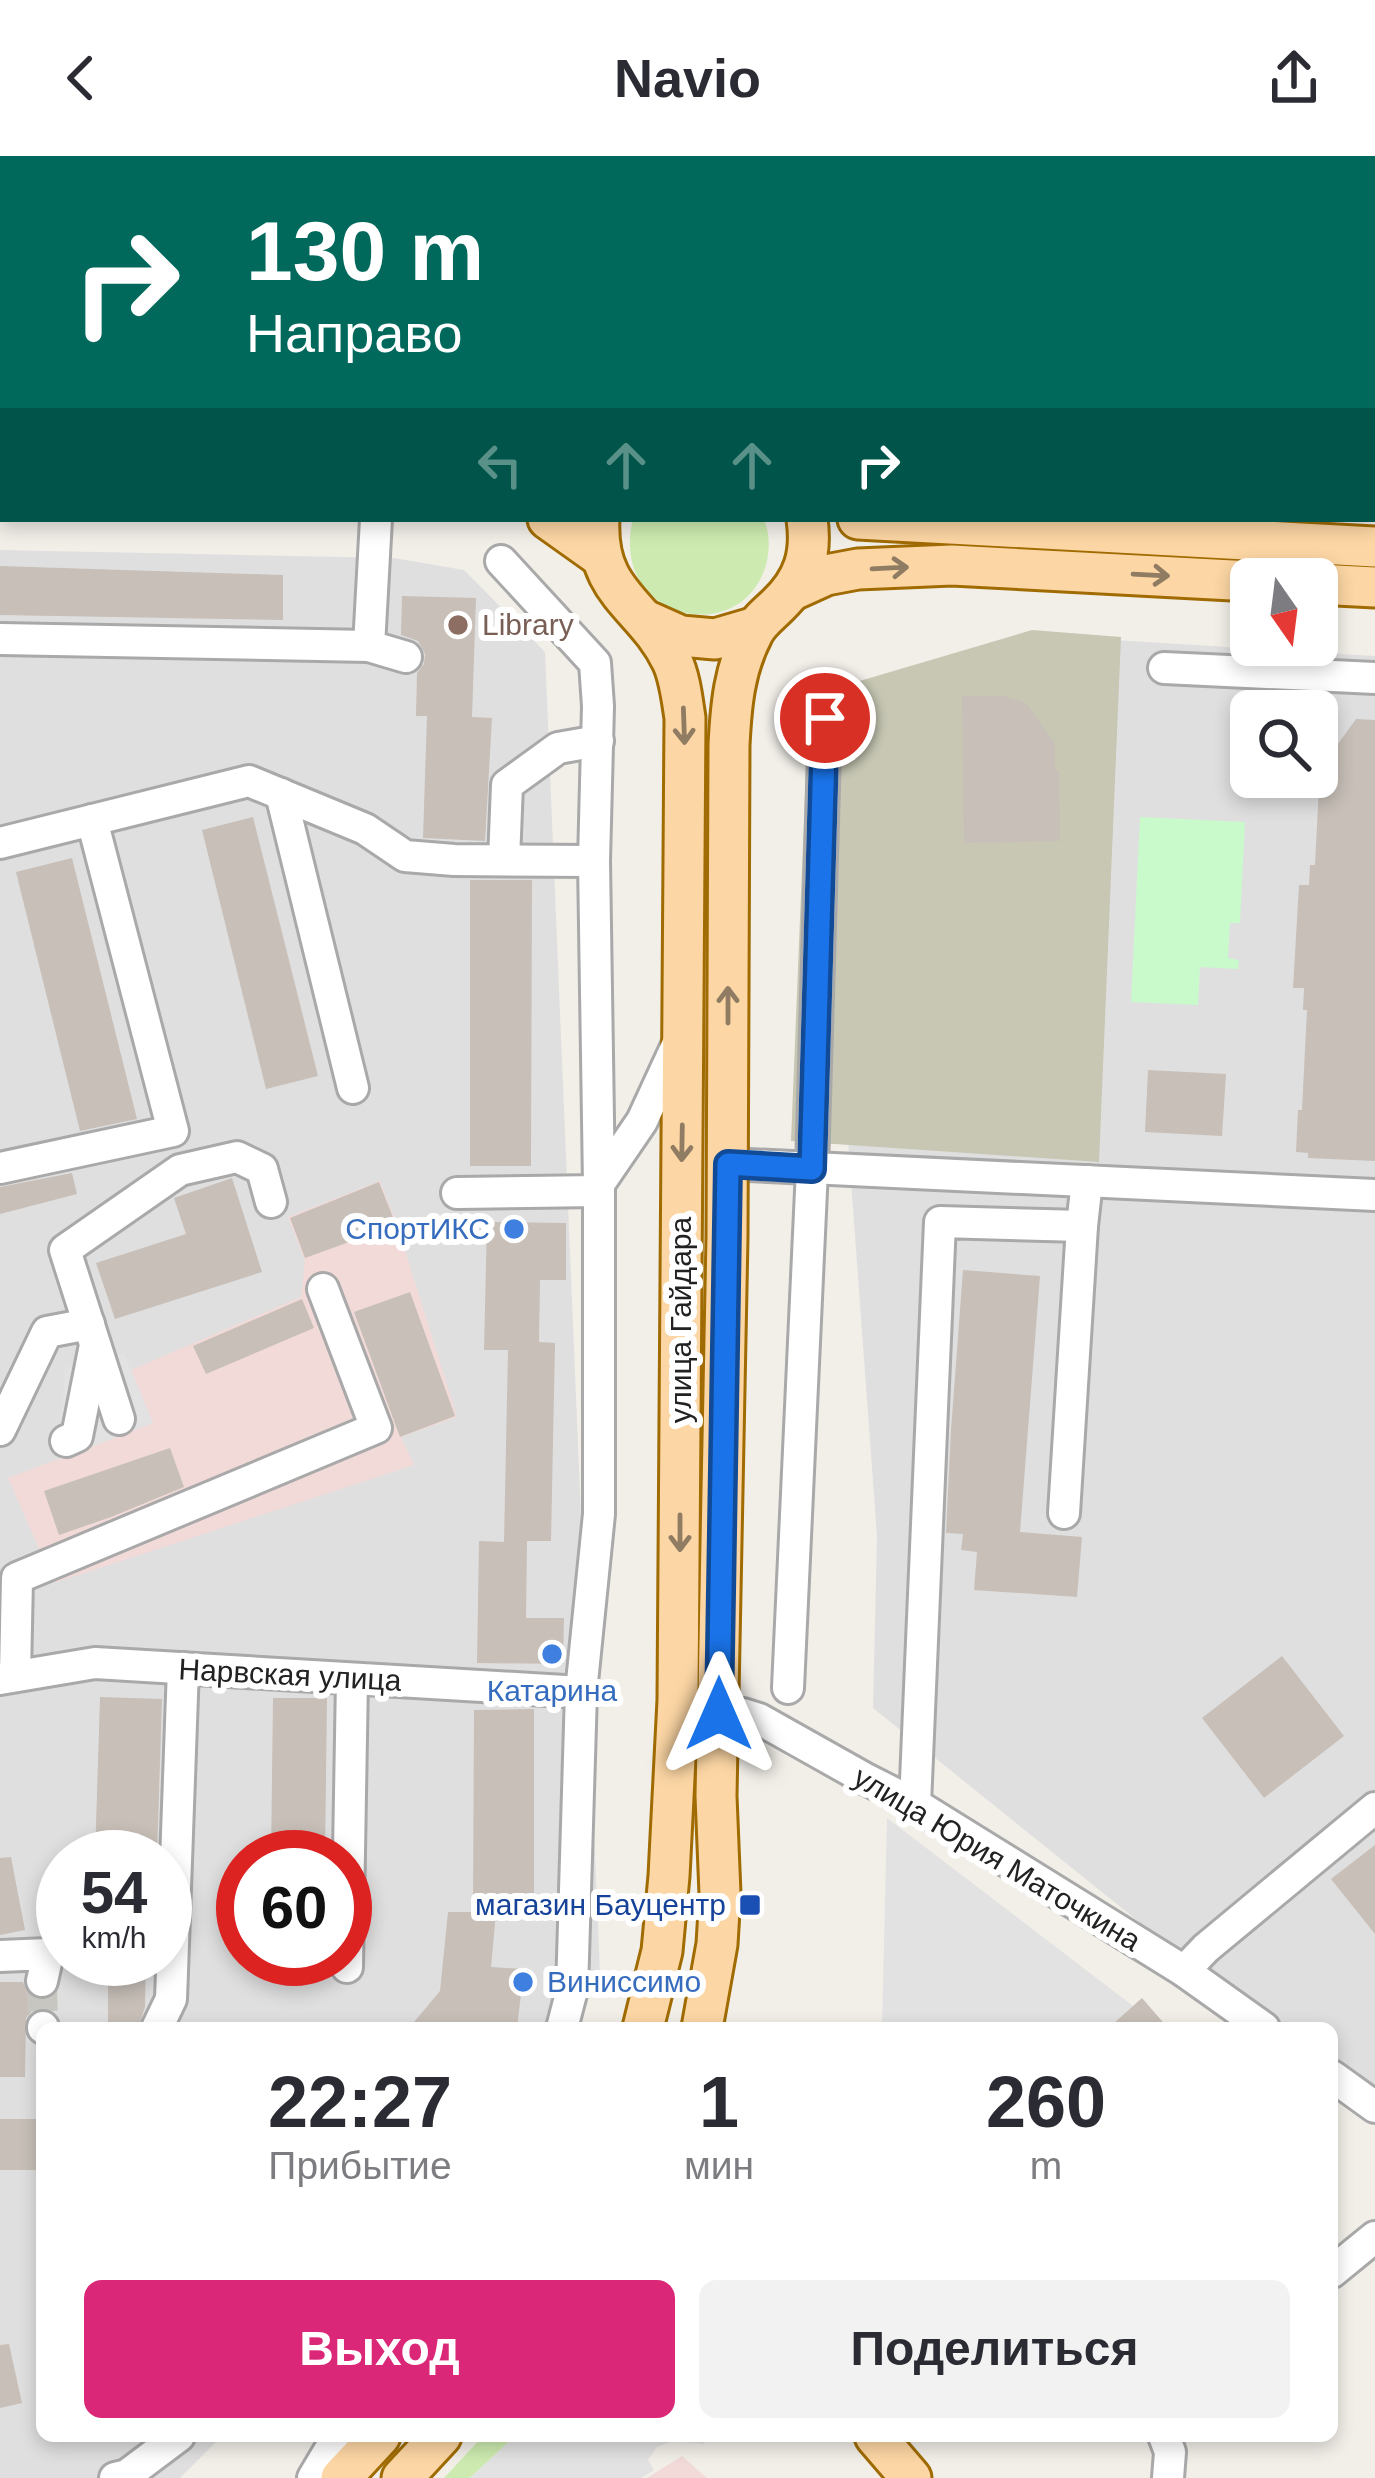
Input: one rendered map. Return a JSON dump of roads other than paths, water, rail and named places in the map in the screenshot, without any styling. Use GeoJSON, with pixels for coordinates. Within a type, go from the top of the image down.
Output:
{"type":"FeatureCollection","features":[{"type":"Feature","properties":{"kind":"main road"},"geometry":{"type":"LineString","coordinates":[[556,522],[600,538]]}},
{"type":"Feature","properties":{"kind":"main road"},"geometry":{"type":"LineString","coordinates":[[794,590],[807,563],[807,522]]}},
{"type":"Feature","properties":{"kind":"main road"},"geometry":{"type":"LineString","coordinates":[[970,522],[1198,528],[1375,547]]}},
{"type":"Feature","properties":{"kind":"main road","name":"улица Гайдара"},"geometry":{"type":"LineString","coordinates":[[600,538],[610,580],[673,662],[685,718],[678,1700],[662,1951],[644,2022]]}},
{"type":"Feature","properties":{"kind":"main road"},"geometry":{"type":"LineString","coordinates":[[794,590],[826,575],[859,569],[952,565],[1230,579]]}},
{"type":"Feature","properties":{"kind":"main road"},"geometry":{"type":"LineString","coordinates":[[1338,585],[1375,587]]}},
{"type":"Feature","properties":{"kind":"main road","name":"улица Гайдара"},"geometry":{"type":"LineString","coordinates":[[703,2022],[720,1894],[716,1796],[732,693],[755,627],[794,590]]}},
{"type":"Feature","properties":{"kind":"main road"},"geometry":{"type":"LineString","coordinates":[[645,620],[681,636],[715,639],[755,627]]}},
{"type":"Feature","properties":{"kind":"main road"},"geometry":{"type":"LineString","coordinates":[[341,2478],[374,2442]]}},
{"type":"Feature","properties":{"kind":"main road"},"geometry":{"type":"LineString","coordinates":[[402,2478],[435,2442]]}},
{"type":"Feature","properties":{"kind":"main road"},"geometry":{"type":"LineString","coordinates":[[880,2442],[911,2478]]}},
{"type":"Feature","properties":{"kind":"street"},"geometry":{"type":"LineString","coordinates":[[369,646],[376,522]]}},
{"type":"Feature","properties":{"kind":"street"},"geometry":{"type":"LineString","coordinates":[[501,561],[595,663],[599,1514],[581,1692],[572,1990],[564,2022]]}},
{"type":"Feature","properties":{"kind":"street"},"geometry":{"type":"LineString","coordinates":[[0,639],[369,646],[406,657]]}},
{"type":"Feature","properties":{"kind":"street"},"geometry":{"type":"LineString","coordinates":[[1164,668],[1375,677]]}},
{"type":"Feature","properties":{"kind":"street"},"geometry":{"type":"LineString","coordinates":[[788,1688],[812,1169],[825,718]]}},
{"type":"Feature","properties":{"kind":"street"},"geometry":{"type":"LineString","coordinates":[[504,860],[507,784],[558,748],[598,740]]}},
{"type":"Feature","properties":{"kind":"street"},"geometry":{"type":"LineString","coordinates":[[0,843],[249,781],[365,829],[405,856],[594,861]]}},
{"type":"Feature","properties":{"kind":"street"},"geometry":{"type":"LineString","coordinates":[[281,794],[353,1088]]}},
{"type":"Feature","properties":{"kind":"street"},"geometry":{"type":"LineString","coordinates":[[0,1168],[173,1131],[92,820]]}},
{"type":"Feature","properties":{"kind":"street"},"geometry":{"type":"LineString","coordinates":[[599,1187],[648,1111],[684,1026]]}},
{"type":"Feature","properties":{"kind":"street"},"geometry":{"type":"LineString","coordinates":[[119,1419],[65,1250],[180,1170],[238,1156],[262,1169],[271,1202]]}},
{"type":"Feature","properties":{"kind":"street"},"geometry":{"type":"LineString","coordinates":[[728,1164],[1375,1196]]}},
{"type":"Feature","properties":{"kind":"street"},"geometry":{"type":"LineString","coordinates":[[1064,1513],[1087,1181]]}},
{"type":"Feature","properties":{"kind":"street"},"geometry":{"type":"LineString","coordinates":[[457,1193],[599,1187]]}},
{"type":"Feature","properties":{"kind":"street"},"geometry":{"type":"LineString","coordinates":[[916,1804],[940,1222],[1082,1226]]}},
{"type":"Feature","properties":{"kind":"street"},"geometry":{"type":"LineString","coordinates":[[7,1677],[9,1580],[376,1428],[323,1289]]}},
{"type":"Feature","properties":{"kind":"street"},"geometry":{"type":"LineString","coordinates":[[0,1430],[47,1332],[92,1334]]}},
{"type":"Feature","properties":{"kind":"street"},"geometry":{"type":"LineString","coordinates":[[66,1441],[77,1436],[92,1334]]}},
{"type":"Feature","properties":{"kind":"street","name":"Нарвская улица"},"geometry":{"type":"LineString","coordinates":[[7,1677],[95,1663],[581,1692]]}},
{"type":"Feature","properties":{"kind":"street"},"geometry":{"type":"LineString","coordinates":[[160,2022],[171,1999],[183,1669]]}},
{"type":"Feature","properties":{"kind":"street"},"geometry":{"type":"LineString","coordinates":[[349,1830],[352,1678]]}},
{"type":"Feature","properties":{"kind":"street","name":"улица Юрия Маточкина"},"geometry":{"type":"LineString","coordinates":[[719,1714],[759,1719],[916,1804],[1184,1971],[1256,2022]]}},
{"type":"Feature","properties":{"kind":"street"},"geometry":{"type":"LineString","coordinates":[[1184,1971],[1375,1808]]}},
{"type":"Feature","properties":{"kind":"street"},"geometry":{"type":"LineString","coordinates":[[0,1956],[36,1954]]}},
{"type":"Feature","properties":{"kind":"street"},"geometry":{"type":"LineString","coordinates":[[1338,2080],[1375,2107]]}},
{"type":"Feature","properties":{"kind":"street"},"geometry":{"type":"LineString","coordinates":[[1338,2267],[1375,2237]]}},
{"type":"Feature","properties":{"kind":"street"},"geometry":{"type":"LineString","coordinates":[[115,2478],[127,2475],[171,2442]]}},
{"type":"Feature","properties":{"kind":"street"},"geometry":{"type":"LineString","coordinates":[[313,2478],[334,2442]]}},
{"type":"Feature","properties":{"kind":"street"},"geometry":{"type":"LineString","coordinates":[[1166,2442],[1168,2478]]}},
{"type":"Feature","properties":{"kind":"tunnel"},"geometry":{"type":"LineString","coordinates":[[42,1986],[43,2022]]}},
{"type":"Feature","properties":{"kind":"place","name":"Library"},"geometry":{"type":"Point","coordinates":[458,625]}},
{"type":"Feature","properties":{"kind":"place","name":"СпортИКС"},"geometry":{"type":"Point","coordinates":[514,1229]}},
{"type":"Feature","properties":{"kind":"place","name":"Катарина"},"geometry":{"type":"Point","coordinates":[552,1654]}},
{"type":"Feature","properties":{"kind":"place","name":"магазин Бауцентр"},"geometry":{"type":"Point","coordinates":[750,1905]}},
{"type":"Feature","properties":{"kind":"place","name":"Виниссимо"},"geometry":{"type":"Point","coordinates":[523,1982]}}]}
